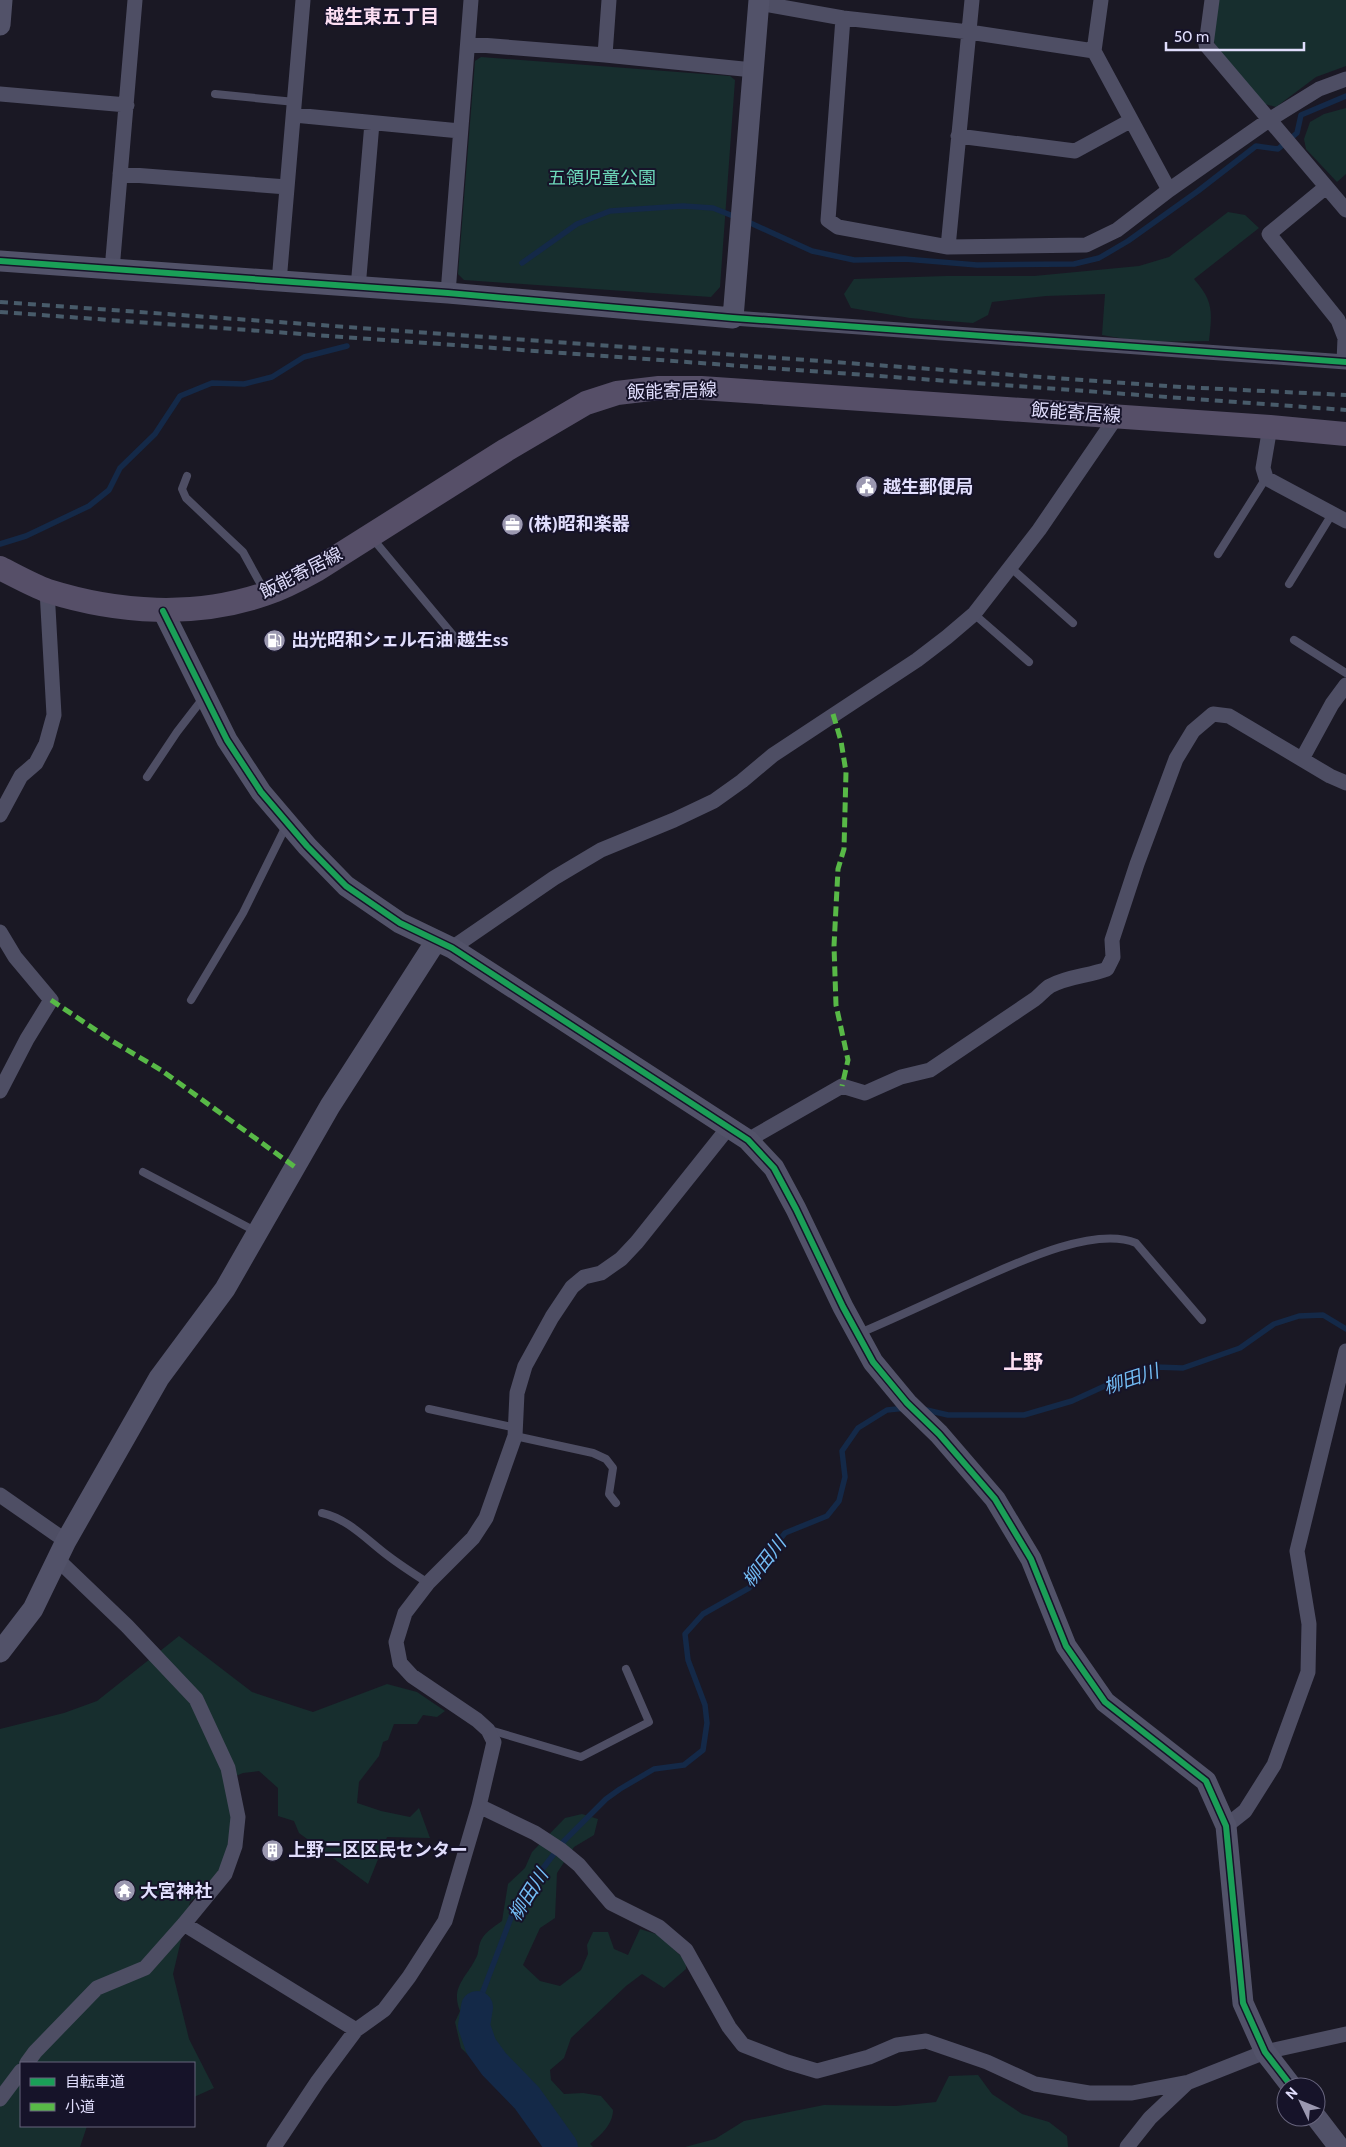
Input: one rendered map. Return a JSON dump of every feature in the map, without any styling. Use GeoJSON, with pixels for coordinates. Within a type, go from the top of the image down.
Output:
{"type":"FeatureCollection","features":[{"type":"Feature","properties":{"kind":"main road","name":"飯能寄居線"},"geometry":{"type":"LineString","coordinates":[[0,568],[47,590],[103,605],[163,611],[207,608],[266,594],[316,570],[586,403],[618,393],[659,388],[701,388],[1117,416],[1346,434]]}},
{"type":"Feature","properties":{"kind":"street"},"geometry":{"type":"LineString","coordinates":[[112,270],[135,0]]}},
{"type":"Feature","properties":{"kind":"street"},"geometry":{"type":"LineString","coordinates":[[279,282],[304,0]]}},
{"type":"Feature","properties":{"kind":"street"},"geometry":{"type":"LineString","coordinates":[[448,293],[471,0]]}},
{"type":"Feature","properties":{"kind":"street"},"geometry":{"type":"LineString","coordinates":[[605,55],[609,0]]}},
{"type":"Feature","properties":{"kind":"street"},"geometry":{"type":"LineString","coordinates":[[948,247],[972,0]]}},
{"type":"Feature","properties":{"kind":"street"},"geometry":{"type":"LineString","coordinates":[[1101,0],[1094,51],[1130,121],[1169,190]]}},
{"type":"Feature","properties":{"kind":"street"},"geometry":{"type":"LineString","coordinates":[[1212,0],[1206,45],[1346,210]]}},
{"type":"Feature","properties":{"kind":"street"},"geometry":{"type":"LineString","coordinates":[[0,25],[1,2]]}},
{"type":"Feature","properties":{"kind":"street"},"geometry":{"type":"LineString","coordinates":[[733,318],[759,2],[843,18],[969,32],[1094,51]]}},
{"type":"Feature","properties":{"kind":"street"},"geometry":{"type":"LineString","coordinates":[[843,18],[828,220],[838,227],[948,247],[1086,245],[1117,230],[1169,190],[1269,120],[1319,89],[1346,79]]}},
{"type":"Feature","properties":{"kind":"street"},"geometry":{"type":"LineString","coordinates":[[468,44],[753,70]]}},
{"type":"Feature","properties":{"kind":"street"},"geometry":{"type":"LineString","coordinates":[[0,94],[127,105]]}},
{"type":"Feature","properties":{"kind":"street"},"geometry":{"type":"LineString","coordinates":[[295,109],[372,123],[460,131]]}},
{"type":"Feature","properties":{"kind":"street"},"geometry":{"type":"LineString","coordinates":[[958,136],[1075,151],[1130,121]]}},
{"type":"Feature","properties":{"kind":"street"},"geometry":{"type":"LineString","coordinates":[[358,288],[372,123]]}},
{"type":"Feature","properties":{"kind":"street"},"geometry":{"type":"LineString","coordinates":[[120,174],[287,186]]}},
{"type":"Feature","properties":{"kind":"street"},"geometry":{"type":"LineString","coordinates":[[0,261],[448,293],[733,318],[1345,362],[1345,338],[1338,320],[1268,234],[1326,187]]}},
{"type":"Feature","properties":{"kind":"street"},"geometry":{"type":"LineString","coordinates":[[0,1652],[33,1608],[62,1550],[159,1378],[225,1289],[330,1106],[444,945],[601,850],[714,801],[773,754],[917,660],[974,614],[1039,530],[1117,416]]}},
{"type":"Feature","properties":{"kind":"street"},"geometry":{"type":"LineString","coordinates":[[1270,427],[1264,468],[1266,478],[1346,521]]}},
{"type":"Feature","properties":{"kind":"street"},"geometry":{"type":"LineString","coordinates":[[0,815],[22,776],[36,763],[43,751],[54,715],[47,590]]}},
{"type":"Feature","properties":{"kind":"street"},"geometry":{"type":"LineString","coordinates":[[163,611],[227,740],[261,792],[307,846],[346,886],[400,923],[444,945],[748,1140],[774,1168],[873,1362],[907,1404],[939,1434],[995,1499],[1031,1558],[1066,1646],[1105,1702],[1206,1781],[1226,1826],[1243,2003],[1265,2052],[1284,2077]]}},
{"type":"Feature","properties":{"kind":"street"},"geometry":{"type":"LineString","coordinates":[[1302,759],[1332,704],[1346,685]]}},
{"type":"Feature","properties":{"kind":"street"},"geometry":{"type":"LineString","coordinates":[[748,1140],[842,1086],[865,1093],[901,1077],[930,1070],[1035,999],[1049,986],[1066,979],[1093,975],[1107,969],[1113,957],[1112,940],[1137,864],[1176,759],[1193,731],[1213,714],[1229,716],[1330,776],[1346,783]]}},
{"type":"Feature","properties":{"kind":"street"},"geometry":{"type":"LineString","coordinates":[[0,932],[15,957],[51,1000],[26,1040],[0,1091]]}},
{"type":"Feature","properties":{"kind":"street"},"geometry":{"type":"LineString","coordinates":[[274,2147],[318,2081],[356,2030],[384,2010],[409,1977],[445,1921],[479,1806],[494,1742],[488,1730],[412,1676],[400,1663],[396,1642],[405,1613],[428,1583],[473,1538],[486,1518],[516,1432],[517,1394],[525,1366],[552,1317],[572,1287],[584,1277],[601,1272],[621,1260],[728,1128]]}},
{"type":"Feature","properties":{"kind":"street"},"geometry":{"type":"LineString","coordinates":[[1226,1826],[1245,1811],[1274,1766],[1308,1672],[1309,1624],[1297,1551],[1345,1355]]}},
{"type":"Feature","properties":{"kind":"street"},"geometry":{"type":"LineString","coordinates":[[0,1495],[62,1550],[127,1626],[196,1699],[228,1768],[238,1816],[235,1846],[226,1874],[184,1924],[146,1968],[97,1988],[35,2052],[28,2062]]}},
{"type":"Feature","properties":{"kind":"street"},"geometry":{"type":"LineString","coordinates":[[479,1806],[535,1833],[561,1850],[579,1865],[611,1903],[659,1927],[686,1950],[729,2027],[743,2045],[778,2059],[817,2071],[869,2057],[897,2045],[926,2042],[987,2062],[1035,2084],[1089,2093],[1132,2093],[1189,2082],[1265,2052],[1346,2034]]}},
{"type":"Feature","properties":{"kind":"street"},"geometry":{"type":"LineString","coordinates":[[184,1924],[356,2030]]}},
{"type":"Feature","properties":{"kind":"street"},"geometry":{"type":"LineString","coordinates":[[0,2099],[20,2071]]}},
{"type":"Feature","properties":{"kind":"street"},"geometry":{"type":"LineString","coordinates":[[1126,2147],[1150,2118],[1189,2082]]}},
{"type":"Feature","properties":{"kind":"street"},"geometry":{"type":"LineString","coordinates":[[1323,2127],[1335,2145]]}},
{"type":"Feature","properties":{"kind":"lane"},"geometry":{"type":"LineString","coordinates":[[215,94],[295,109]]}},
{"type":"Feature","properties":{"kind":"lane"},"geometry":{"type":"LineString","coordinates":[[187,476],[182,489],[186,498],[243,552],[266,594]]}},
{"type":"Feature","properties":{"kind":"lane"},"geometry":{"type":"LineString","coordinates":[[1218,554],[1266,478]]}},
{"type":"Feature","properties":{"kind":"lane"},"geometry":{"type":"LineString","coordinates":[[1289,584],[1332,514]]}},
{"type":"Feature","properties":{"kind":"lane"},"geometry":{"type":"LineString","coordinates":[[370,536],[458,640]]}},
{"type":"Feature","properties":{"kind":"lane"},"geometry":{"type":"LineString","coordinates":[[1010,567],[1073,623]]}},
{"type":"Feature","properties":{"kind":"lane"},"geometry":{"type":"LineString","coordinates":[[974,614],[1029,662]]}},
{"type":"Feature","properties":{"kind":"lane"},"geometry":{"type":"LineString","coordinates":[[1294,640],[1346,673]]}},
{"type":"Feature","properties":{"kind":"lane"},"geometry":{"type":"LineString","coordinates":[[147,777],[177,732],[205,696]]}},
{"type":"Feature","properties":{"kind":"lane"},"geometry":{"type":"LineString","coordinates":[[190,1000],[243,914],[287,823]]}},
{"type":"Feature","properties":{"kind":"lane"},"geometry":{"type":"LineString","coordinates":[[143,1172],[258,1233]]}},
{"type":"Feature","properties":{"kind":"lane"},"geometry":{"type":"LineString","coordinates":[[858,1334],[1032,1255],[1096,1239],[1126,1239],[1136,1243],[1202,1320]]}},
{"type":"Feature","properties":{"kind":"lane"},"geometry":{"type":"LineString","coordinates":[[429,1409],[593,1453],[606,1459],[613,1468],[609,1494],[616,1503]]}},
{"type":"Feature","properties":{"kind":"lane"},"geometry":{"type":"LineString","coordinates":[[322,1513],[335,1516],[354,1528],[386,1555],[428,1583]]}},
{"type":"Feature","properties":{"kind":"lane"},"geometry":{"type":"LineString","coordinates":[[488,1730],[581,1757],[649,1722],[626,1669]]}},
{"type":"Feature","properties":{"kind":"green space"},"geometry":{"type":"Polygon","coordinates":[[[1219,0],[1346,0],[1346,66],[1316,77],[1276,107],[1265,104],[1217,50],[1213,39],[1219,0]]]}},
{"type":"Feature","properties":{"kind":"green space","name":"五領児童公園"},"geometry":{"type":"Polygon","coordinates":[[[481,57],[730,76],[735,80],[720,287],[711,297],[464,280],[458,274],[475,61],[481,57]]]}},
{"type":"Feature","properties":{"kind":"green space"},"geometry":{"type":"Polygon","coordinates":[[[1346,108],[1346,174],[1337,182],[1306,149],[1304,139],[1310,122],[1324,114],[1346,108]]]}},
{"type":"Feature","properties":{"kind":"green space"},"geometry":{"type":"Polygon","coordinates":[[[1228,212],[1245,215],[1259,228],[1194,279],[1205,294],[1210,308],[1209,341],[1143,342],[1102,335],[1105,294],[1046,296],[992,302],[988,315],[973,323],[910,318],[851,308],[844,294],[854,279],[1034,276],[1139,266],[1169,257],[1228,212]]]}},
{"type":"Feature","properties":{"kind":"green space"},"geometry":{"type":"Polygon","coordinates":[[[179,1636],[252,1692],[313,1712],[387,1684],[417,1692],[445,1711],[437,1717],[423,1715],[417,1724],[394,1724],[388,1740],[383,1742],[379,1756],[359,1782],[357,1803],[381,1811],[410,1817],[419,1808],[430,1838],[387,1837],[368,1884],[299,1833],[294,1821],[278,1816],[278,1788],[259,1771],[243,1773],[226,1780],[233,1831],[223,1866],[209,1885],[190,1902],[173,1974],[189,2039],[214,2088],[195,2097],[195,2062],[20,2062],[20,2127],[87,2127],[80,2147],[0,2147],[0,1729],[64,1713],[97,1701],[179,1636]]]}},
{"type":"Feature","properties":{"kind":"green space"},"geometry":{"type":"Polygon","coordinates":[[[582,1814],[598,1819],[594,1835],[574,1847],[557,1873],[555,1918],[540,1928],[523,1965],[540,1981],[560,1986],[581,1970],[588,1954],[587,1945],[593,1932],[608,1932],[614,1949],[628,1955],[640,1929],[659,1935],[686,1961],[686,1969],[664,1988],[642,1974],[626,1986],[571,2038],[564,2058],[550,2070],[551,2080],[564,2094],[583,2093],[601,2096],[613,2110],[609,2125],[590,2144],[593,2147],[569,2147],[566,2136],[547,2116],[513,2105],[498,2084],[461,2048],[455,2022],[460,2011],[457,2003],[458,1989],[477,1956],[481,1939],[489,1930],[502,1921],[508,1884],[525,1868],[532,1852],[565,1818],[582,1814]]]}},
{"type":"Feature","properties":{"kind":"green space"},"geometry":{"type":"Polygon","coordinates":[[[978,2075],[992,2094],[1022,2114],[1049,2122],[1067,2136],[1068,2147],[685,2147],[715,2139],[744,2121],[824,2105],[896,2106],[936,2102],[949,2076],[978,2075]]]}},
{"type":"Feature","properties":{"kind":"waterway"},"geometry":{"type":"LineString","coordinates":[[746,221],[812,251],[854,260],[905,259],[977,265],[1074,264],[1099,258],[1128,241],[1198,191],[1256,146],[1278,149],[1297,133],[1301,115],[1346,96]]}},
{"type":"Feature","properties":{"kind":"waterway"},"geometry":{"type":"LineString","coordinates":[[522,263],[577,224],[610,211],[683,206],[713,208],[738,218]]}},
{"type":"Feature","properties":{"kind":"waterway"},"geometry":{"type":"LineString","coordinates":[[0,544],[26,536],[89,506],[109,490],[120,468],[155,434],[180,396],[212,383],[244,384],[272,377],[304,357],[347,346]]}},
{"type":"Feature","properties":{"kind":"waterway","name":"柳田川"},"geometry":{"type":"LineString","coordinates":[[922,1409],[948,1415],[1024,1415],[1072,1401],[1120,1379],[1156,1367],[1183,1368],[1240,1348],[1274,1324],[1299,1316],[1323,1315],[1346,1329]]}},
{"type":"Feature","properties":{"kind":"waterway","name":"柳田川"},"geometry":{"type":"LineString","coordinates":[[477,2007],[512,1915],[530,1885],[564,1841],[606,1799],[620,1789],[654,1769],[684,1765],[703,1750],[707,1723],[705,1705],[688,1660],[685,1634],[703,1614],[749,1588],[761,1572],[769,1553],[785,1533],[827,1516],[839,1501],[845,1477],[842,1451],[858,1428],[887,1410],[906,1408]]}},
{"type":"Feature","properties":{"kind":"waterway","name":"柳田川"},"geometry":{"type":"LineString","coordinates":[[477,2007],[474,2026],[481,2046],[494,2064],[527,2098],[562,2147]]}},
{"type":"Feature","properties":{"kind":"railway"},"geometry":{"type":"LineString","coordinates":[[0,302],[1181,387],[1346,395]]}},
{"type":"Feature","properties":{"kind":"railway"},"geometry":{"type":"LineString","coordinates":[[0,312],[1346,410]]}},
{"type":"Feature","properties":{"kind":"marked path"},"geometry":{"type":"LineString","coordinates":[[833,714],[841,741],[846,772],[844,849],[838,869],[834,946],[836,1005],[848,1060],[842,1086]]}},
{"type":"Feature","properties":{"kind":"marked path"},"geometry":{"type":"LineString","coordinates":[[51,1000],[112,1041],[161,1070],[295,1167]]}},
{"type":"Feature","properties":{"kind":"cycle path"},"geometry":{"type":"LineString","coordinates":[[0,261],[448,293],[733,318],[1346,362]]}},
{"type":"Feature","properties":{"kind":"cycle path"},"geometry":{"type":"LineString","coordinates":[[163,611],[227,740],[261,792],[307,846],[346,886],[400,923],[452,948],[748,1140],[774,1168],[843,1307],[873,1362],[907,1403],[939,1434],[995,1499],[1031,1559],[1066,1646],[1105,1702],[1206,1781],[1226,1826],[1243,2003],[1265,2052],[1284,2077]]}},
{"type":"Feature","properties":{"kind":"place","name":"越生郵便局"},"geometry":{"type":"Point","coordinates":[867,487]}},
{"type":"Feature","properties":{"kind":"place","name":"(株)昭和楽器"},"geometry":{"type":"Point","coordinates":[512,524]}},
{"type":"Feature","properties":{"kind":"place","name":"出光昭和シェル石油 越生ss"},"geometry":{"type":"Point","coordinates":[275,640]}},
{"type":"Feature","properties":{"kind":"place","name":"上野二区区民センター"},"geometry":{"type":"Point","coordinates":[272,1850]}},
{"type":"Feature","properties":{"kind":"place","name":"大宮神社"},"geometry":{"type":"Point","coordinates":[124,1891]}},
{"type":"Feature","properties":{"kind":"district","name":"越生東五丁目"},"geometry":{"type":"Point","coordinates":[382,16]}},
{"type":"Feature","properties":{"kind":"district","name":"上野"},"geometry":{"type":"Point","coordinates":[1023,1362]}}]}
